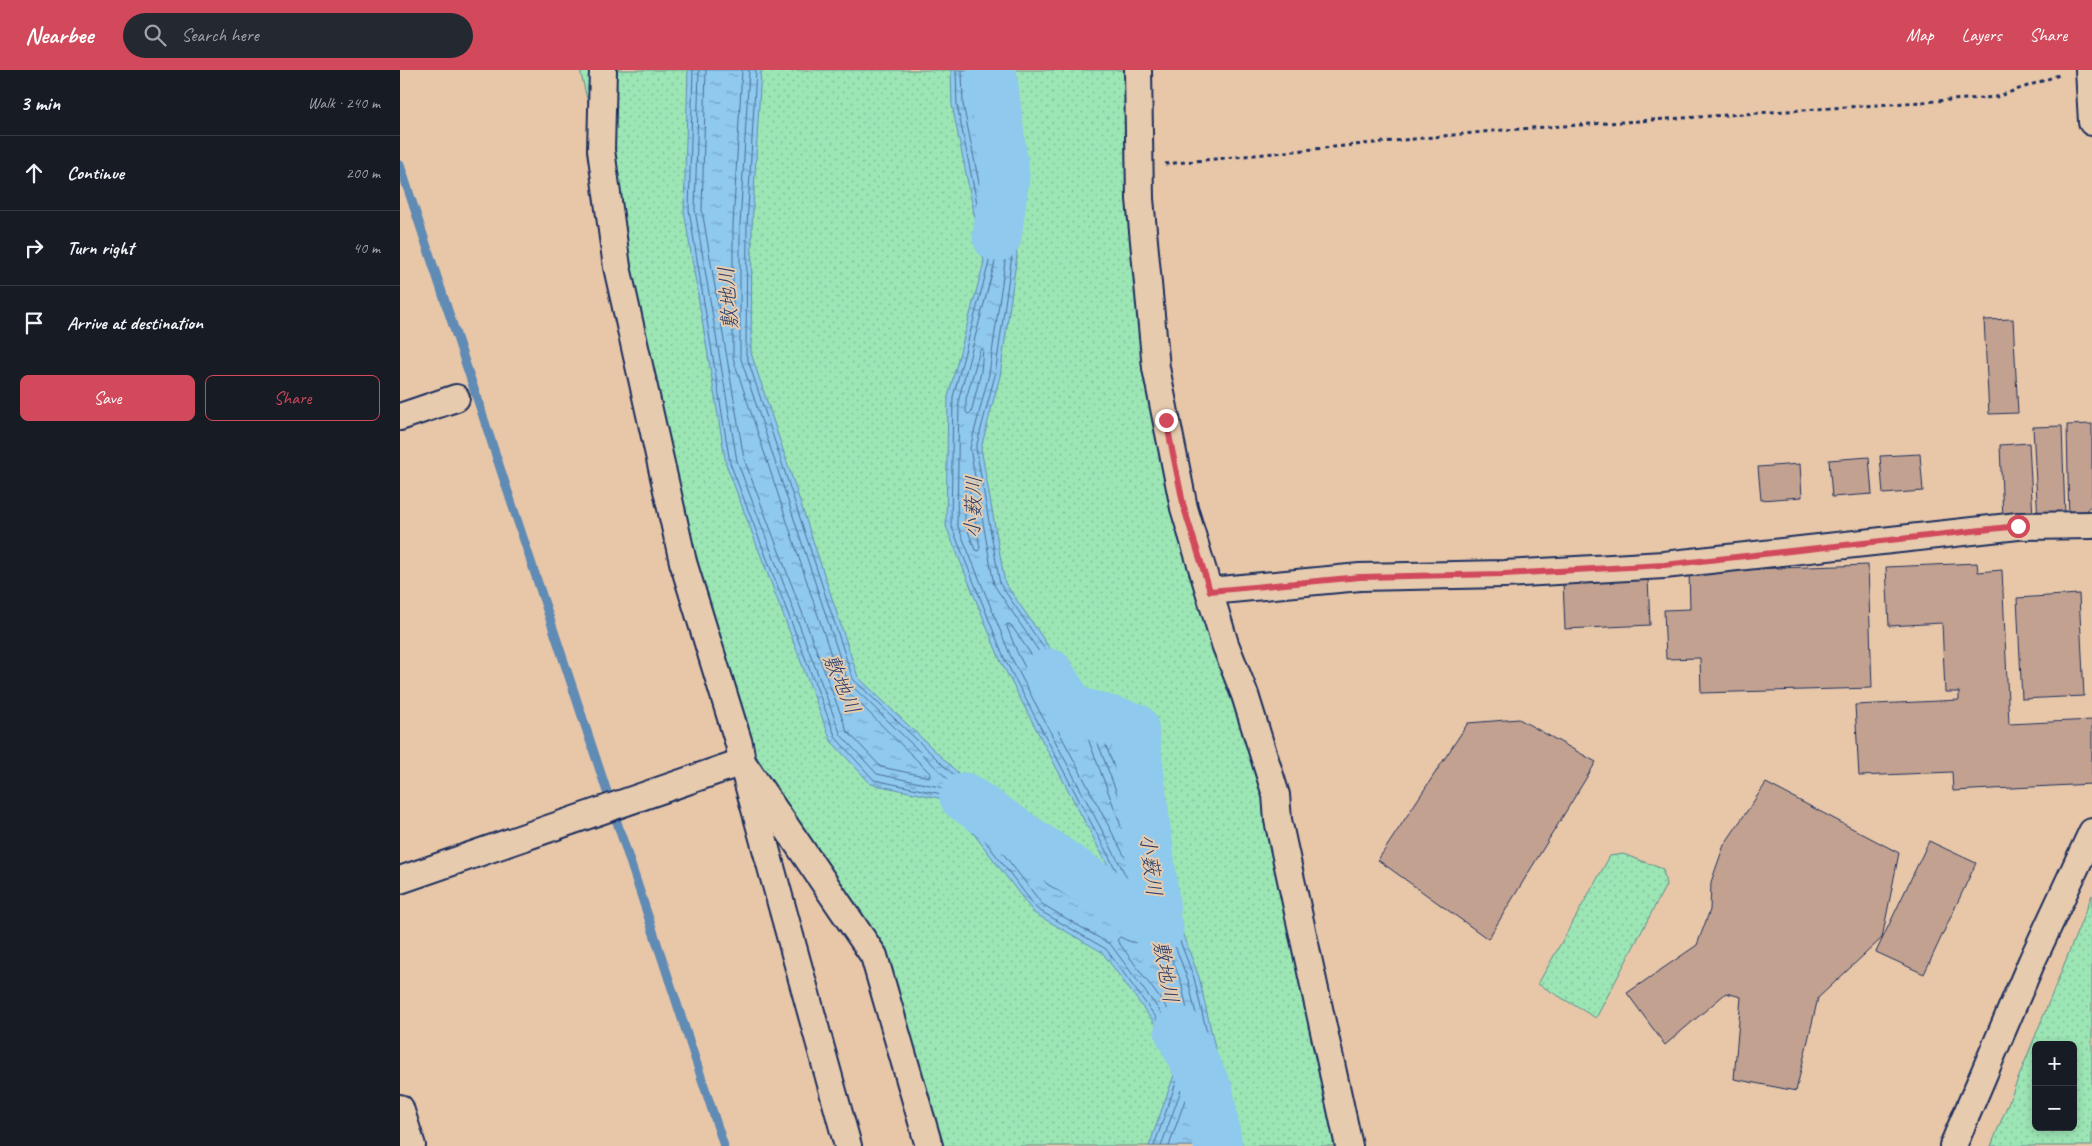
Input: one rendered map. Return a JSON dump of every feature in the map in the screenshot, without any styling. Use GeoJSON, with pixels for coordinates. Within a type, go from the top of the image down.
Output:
{"type":"FeatureCollection","features":[{"type":"Feature","properties":{"kind":"street"},"geometry":{"type":"LineString","coordinates":[[604,70],[601,150],[617,267],[683,562],[739,744],[742,762],[848,1146]]}},
{"type":"Feature","properties":{"kind":"street"},"geometry":{"type":"LineString","coordinates":[[1138,70],[1140,199],[1156,368],[1184,508],[1210,591],[1224,644],[1245,695],[1276,795],[1278,820],[1349,1146]]}},
{"type":"Feature","properties":{"kind":"street"},"geometry":{"type":"LineString","coordinates":[[2077,72],[2092,122]]}},
{"type":"Feature","properties":{"kind":"street"},"geometry":{"type":"LineString","coordinates":[[400,417],[456,398]]}},
{"type":"Feature","properties":{"kind":"street"},"geometry":{"type":"LineString","coordinates":[[1210,591],[1360,577],[1504,574],[1664,565],[2018,526],[2092,524]]}},
{"type":"Feature","properties":{"kind":"street"},"geometry":{"type":"LineString","coordinates":[[400,880],[742,762]]}},
{"type":"Feature","properties":{"kind":"street"},"geometry":{"type":"LineString","coordinates":[[742,762],[874,956],[929,1146]]}},
{"type":"Feature","properties":{"kind":"street"},"geometry":{"type":"LineString","coordinates":[[1953,1146],[2032,961],[2092,832]]}},
{"type":"Feature","properties":{"kind":"street"},"geometry":{"type":"LineString","coordinates":[[400,1108],[412,1146]]}},
{"type":"Feature","properties":{"kind":"path"},"geometry":{"type":"LineString","coordinates":[[1140,166],[1503,130],[1996,97],[2077,72]]}},
{"type":"Feature","properties":{"kind":"green space"},"geometry":{"type":"Polygon","coordinates":[[[580,70],[1142,70],[1150,398],[1270,776],[1349,1146],[933,1146],[863,940],[755,754],[641,377],[596,135],[580,70]]]}},
{"type":"Feature","properties":{"kind":"green space"},"geometry":{"type":"Polygon","coordinates":[[[1623,854],[1663,869],[1666,885],[1596,1018],[1538,984],[1610,856],[1623,854]]]}},
{"type":"Feature","properties":{"kind":"green space"},"geometry":{"type":"Polygon","coordinates":[[[2092,895],[2092,1146],[1991,1146],[2032,1044],[2032,1131],[2077,1131],[2077,1041],[2033,1041],[2092,895]]]}},
{"type":"Feature","properties":{"kind":"water"},"geometry":{"type":"Polygon","coordinates":[[[688,70],[761,70],[752,226],[751,353],[858,677],[1004,817],[1054,876],[1140,927],[1001,662],[946,526],[948,397],[984,262],[952,105],[951,70],[990,70],[1017,255],[1000,376],[981,448],[1005,583],[1104,727],[1199,977],[1222,1079],[1209,1092],[1218,1146],[1149,1146],[1180,1058],[1102,952],[1034,913],[948,800],[871,784],[831,741],[726,464],[684,211],[688,70]]]}},
{"type":"Feature","properties":{"kind":"building"},"geometry":{"type":"Polygon","coordinates":[[[2013,319],[2018,413],[1989,414],[1984,320],[2013,319]]]}},
{"type":"Feature","properties":{"kind":"building"},"geometry":{"type":"Polygon","coordinates":[[[2092,424],[2092,505],[2069,525],[2067,425],[2092,424]]]}},
{"type":"Feature","properties":{"kind":"building"},"geometry":{"type":"Polygon","coordinates":[[[2062,426],[2065,517],[2038,521],[2033,427],[2062,426]]]}},
{"type":"Feature","properties":{"kind":"building"},"geometry":{"type":"Polygon","coordinates":[[[2029,443],[2033,518],[2003,519],[2000,445],[2029,443]]]}},
{"type":"Feature","properties":{"kind":"building"},"geometry":{"type":"Polygon","coordinates":[[[1920,454],[1923,491],[1883,494],[1880,456],[1920,454]]]}},
{"type":"Feature","properties":{"kind":"building"},"geometry":{"type":"Polygon","coordinates":[[[1869,457],[1872,494],[1832,497],[1829,460],[1869,457]]]}},
{"type":"Feature","properties":{"kind":"building"},"geometry":{"type":"Polygon","coordinates":[[[1800,464],[1802,497],[1761,500],[1758,467],[1800,464]]]}},
{"type":"Feature","properties":{"kind":"building"},"geometry":{"type":"Polygon","coordinates":[[[1977,563],[1978,572],[2002,570],[2009,724],[2092,720],[2092,784],[1953,791],[1952,772],[1859,776],[1855,705],[1959,700],[1959,692],[1945,692],[1942,623],[1889,626],[1886,567],[1977,563]]]}},
{"type":"Feature","properties":{"kind":"building"},"geometry":{"type":"Polygon","coordinates":[[[1868,565],[1872,688],[1701,693],[1700,658],[1666,659],[1664,610],[1690,609],[1689,571],[1868,565]]]}},
{"type":"Feature","properties":{"kind":"building"},"geometry":{"type":"Polygon","coordinates":[[[1648,578],[1650,625],[1565,629],[1563,582],[1648,578]]]}},
{"type":"Feature","properties":{"kind":"building"},"geometry":{"type":"Polygon","coordinates":[[[2079,594],[2084,696],[2022,699],[2017,598],[2079,594]]]}},
{"type":"Feature","properties":{"kind":"building"},"geometry":{"type":"Polygon","coordinates":[[[1519,719],[1596,762],[1488,939],[1378,860],[1468,723],[1519,719]]]}},
{"type":"Feature","properties":{"kind":"building"},"geometry":{"type":"Polygon","coordinates":[[[1766,783],[1899,853],[1882,938],[1818,998],[1796,1091],[1734,1079],[1741,997],[1726,993],[1665,1045],[1627,993],[1697,945],[1710,910],[1711,882],[1724,845],[1766,783]]]}},
{"type":"Feature","properties":{"kind":"building"},"geometry":{"type":"Polygon","coordinates":[[[1929,841],[1976,863],[1924,974],[1876,952],[1929,841]]]}},
{"type":"Feature","properties":{"kind":"waterway","name":"小薮川"},"geometry":{"type":"LineString","coordinates":[[992,70],[1005,176],[997,237]]}},
{"type":"Feature","properties":{"kind":"waterway"},"geometry":{"type":"LineString","coordinates":[[400,165],[724,1146]]}},
{"type":"Feature","properties":{"kind":"waterway","name":"小薮川"},"geometry":{"type":"LineString","coordinates":[[1049,673],[1072,710],[1134,727],[1156,910]]}},
{"type":"Feature","properties":{"kind":"waterway","name":"敷地川"},"geometry":{"type":"LineString","coordinates":[[964,797],[1159,929]]}},
{"type":"Feature","properties":{"kind":"waterway","name":"敷地川"},"geometry":{"type":"LineString","coordinates":[[1179,1031],[1209,1092],[1218,1146]]}},
{"type":"Feature","properties":{"kind":"route"},"geometry":{"type":"LineString","coordinates":[[1166,420],[1184,508],[1210,591],[1360,577],[1504,574],[1664,565],[2018,526]]}}]}
